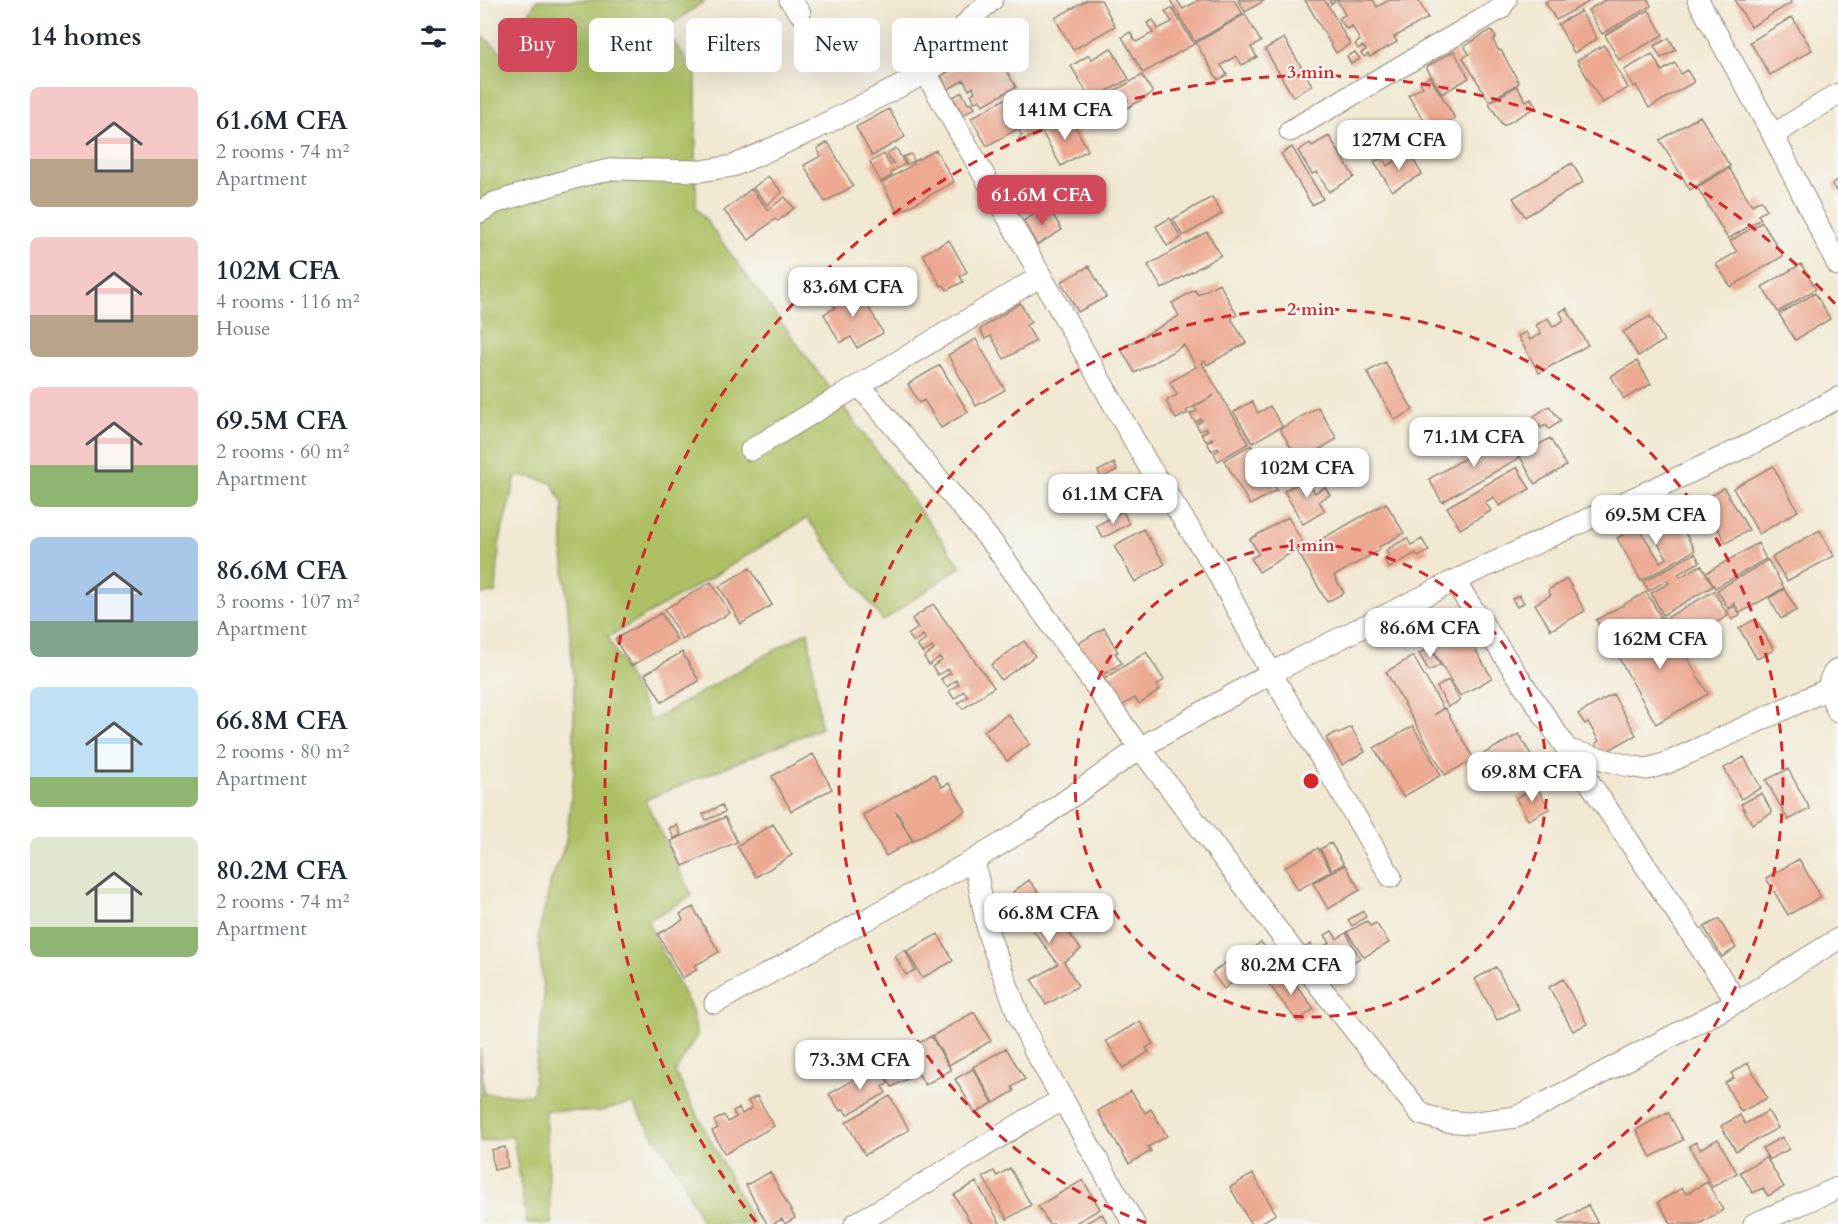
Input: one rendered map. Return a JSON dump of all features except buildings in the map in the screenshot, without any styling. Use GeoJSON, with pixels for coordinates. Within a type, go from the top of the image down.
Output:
{"type":"FeatureCollection","features":[{"type":"Feature","properties":{"kind":"street"},"geometry":{"type":"LineString","coordinates":[[480,212],[494,203],[581,176],[614,169],[701,171],[733,166],[811,131],[926,73],[940,63],[952,40],[971,18],[992,0]]}},
{"type":"Feature","properties":{"kind":"street"},"geometry":{"type":"LineString","coordinates":[[1290,131],[1500,9],[1506,0]]}},
{"type":"Feature","properties":{"kind":"street"},"geometry":{"type":"LineString","coordinates":[[1698,0],[1773,135],[1838,265]]}},
{"type":"Feature","properties":{"kind":"street"},"geometry":{"type":"LineString","coordinates":[[926,73],[1147,462],[1215,568],[1271,674],[1391,877]]}},
{"type":"Feature","properties":{"kind":"street"},"geometry":{"type":"LineString","coordinates":[[1773,135],[1838,94]]}},
{"type":"Feature","properties":{"kind":"street"},"geometry":{"type":"LineString","coordinates":[[751,450],[1041,276]]}},
{"type":"Feature","properties":{"kind":"street"},"geometry":{"type":"LineString","coordinates":[[859,386],[995,546],[1140,748],[1322,989],[1421,1114],[1444,1121],[1469,1123],[1516,1117],[1737,1002],[1838,939]]}},
{"type":"Feature","properties":{"kind":"street"},"geometry":{"type":"LineString","coordinates":[[715,1003],[974,860],[1027,828],[1140,748],[1271,674],[1454,581],[1749,445],[1838,398]]}},
{"type":"Feature","properties":{"kind":"street"},"geometry":{"type":"LineString","coordinates":[[1454,581],[1737,1002]]}},
{"type":"Feature","properties":{"kind":"street"},"geometry":{"type":"LineString","coordinates":[[1838,669],[1832,674],[1828,688],[1838,712]]}},
{"type":"Feature","properties":{"kind":"street"},"geometry":{"type":"LineString","coordinates":[[1568,750],[1647,769],[1667,763],[1828,688]]}},
{"type":"Feature","properties":{"kind":"street"},"geometry":{"type":"LineString","coordinates":[[974,860],[989,936],[1018,1014],[1035,1051],[1134,1224]]}},
{"type":"Feature","properties":{"kind":"street"},"geometry":{"type":"LineString","coordinates":[[855,1224],[1063,1100]]}},
{"type":"Feature","properties":{"kind":"street"},"geometry":{"type":"LineString","coordinates":[[1754,1224],[1838,1188]]}},
{"type":"Feature","properties":{"kind":"green space"},"geometry":{"type":"Polygon","coordinates":[[[537,0],[706,0],[674,23],[674,18],[589,18],[589,72],[674,72],[674,42],[686,59],[686,72],[696,74],[696,207],[961,566],[883,621],[807,518],[712,577],[608,637],[651,721],[808,631],[821,728],[645,800],[692,896],[647,921],[692,1010],[697,1035],[675,1072],[754,1224],[703,1224],[678,1171],[632,1103],[597,1112],[545,1110],[551,1224],[527,1224],[513,1136],[480,1142],[480,1048],[484,1094],[532,1095],[544,998],[538,936],[551,881],[566,842],[574,772],[574,681],[563,553],[563,504],[552,483],[532,477],[516,476],[499,544],[496,593],[480,594],[480,34],[498,49],[498,72],[577,72],[577,18],[527,18],[537,0]]]}}]}
